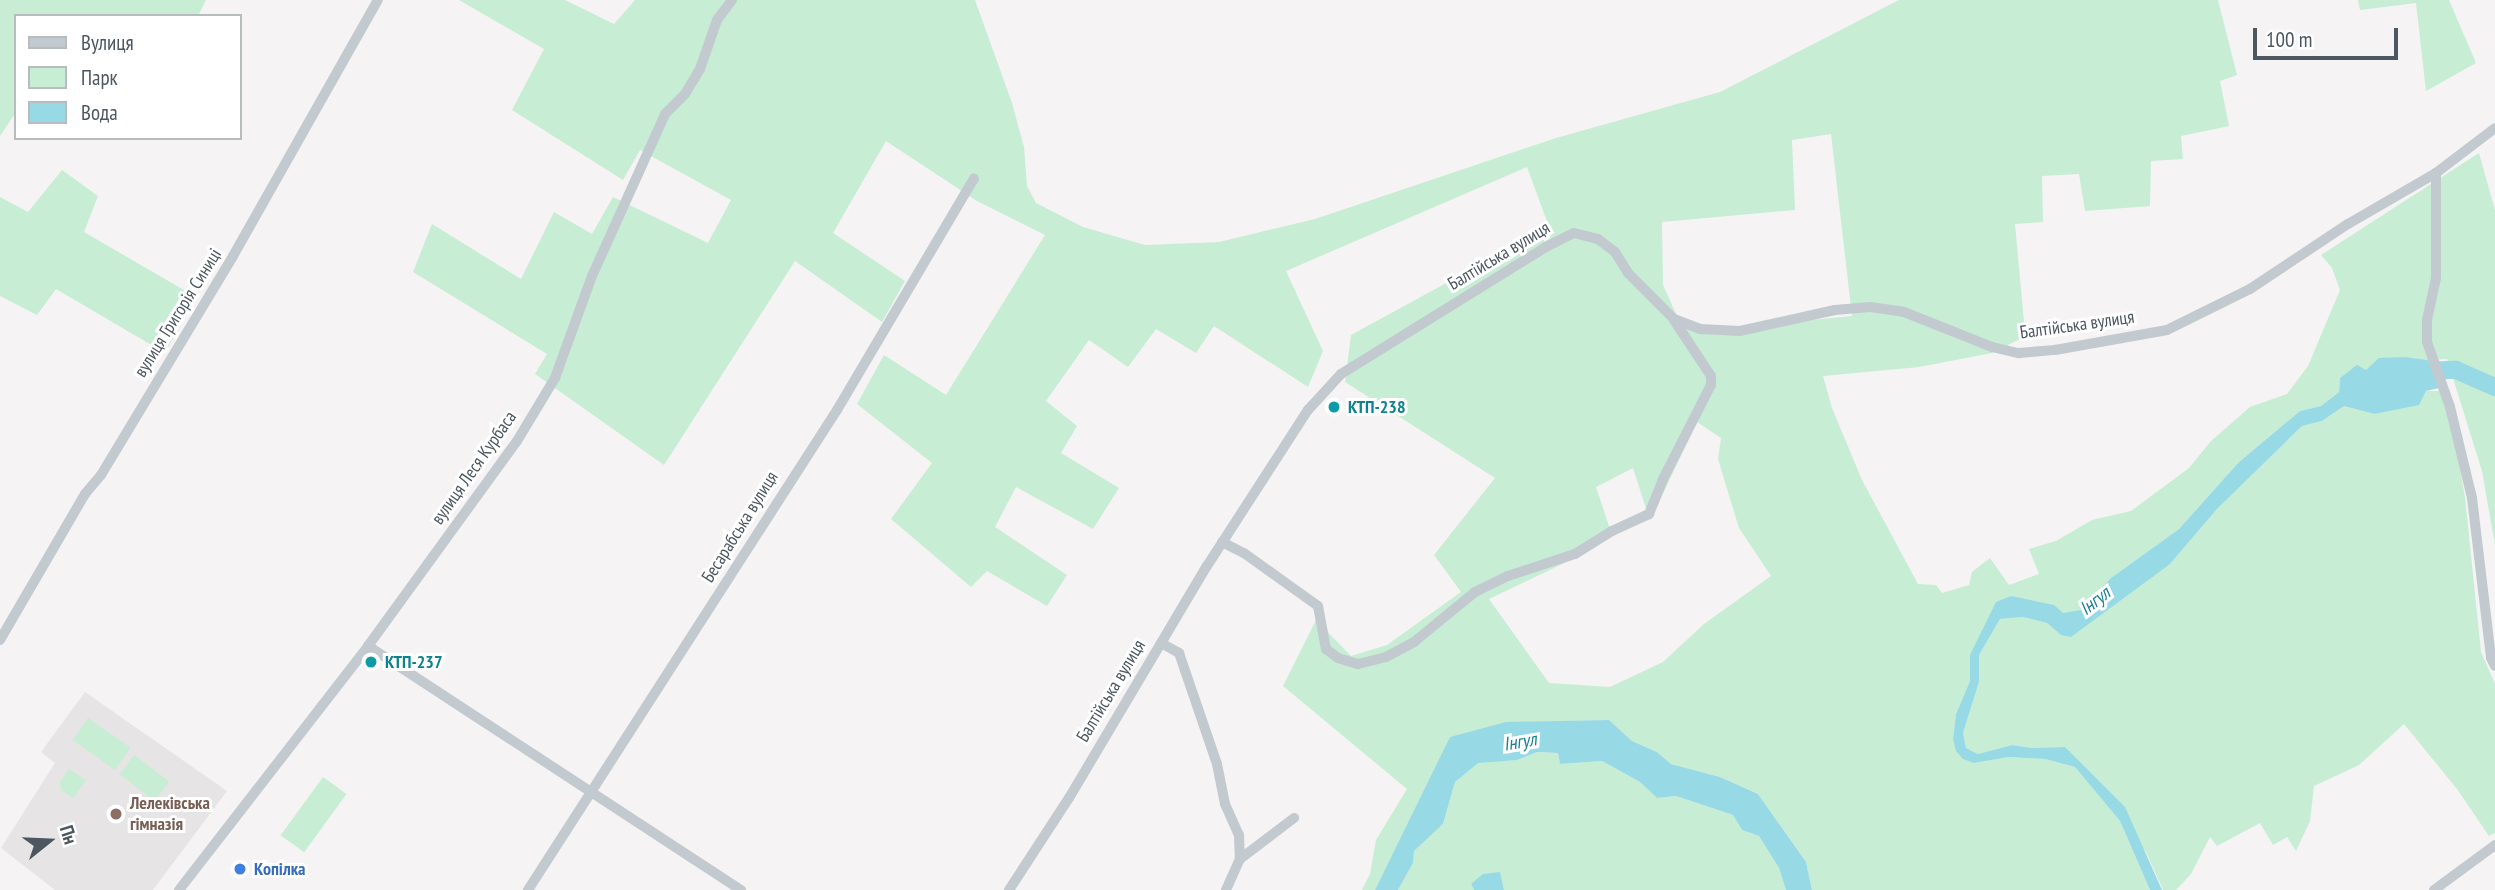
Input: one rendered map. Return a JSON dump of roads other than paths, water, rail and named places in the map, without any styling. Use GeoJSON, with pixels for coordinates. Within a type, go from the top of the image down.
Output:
{"type":"FeatureCollection","features":[{"type":"Feature","properties":{"kind":"street","name":"вулиця Григорія Синиці"},"geometry":{"type":"LineString","coordinates":[[0,640],[85,494],[101,475],[233,256],[378,0]]}},
{"type":"Feature","properties":{"kind":"street","name":"вулиця Леся Курбаса"},"geometry":{"type":"LineString","coordinates":[[179,890],[368,646],[517,441],[555,377],[592,276],[665,114],[685,94],[695,77],[717,20],[732,0]]}},
{"type":"Feature","properties":{"kind":"street","name":"Балтійська вулиця"},"geometry":{"type":"LineString","coordinates":[[1009,890],[1069,798],[1222,542],[1308,410],[1340,374],[1546,247],[1574,233],[1598,239],[1615,252],[1628,272],[1674,319],[1700,329],[1740,331],[1836,310],[1870,307],[1904,312],[1992,347],[2019,353],[2167,330],[2250,289],[2348,224],[2436,173],[2495,128]]}},
{"type":"Feature","properties":{"kind":"street"},"geometry":{"type":"LineString","coordinates":[[2436,173],[2436,278],[2427,320],[2430,356],[2459,438],[2472,498],[2491,658],[2495,666]]}},
{"type":"Feature","properties":{"kind":"street","name":"Бесарабська вулиця"},"geometry":{"type":"LineString","coordinates":[[528,890],[837,410],[974,178]]}},
{"type":"Feature","properties":{"kind":"street"},"geometry":{"type":"LineString","coordinates":[[1222,542],[1244,552],[1318,606],[1326,649],[1338,658],[1358,664],[1386,657],[1414,642],[1475,592],[1508,576],[1575,554],[1612,531],[1649,514],[1662,481],[1712,385],[1711,376],[1674,319]]}},
{"type":"Feature","properties":{"kind":"street"},"geometry":{"type":"LineString","coordinates":[[1161,643],[1178,653],[1217,764],[1225,804],[1239,835],[1240,859],[1226,890]]}},
{"type":"Feature","properties":{"kind":"street"},"geometry":{"type":"LineString","coordinates":[[368,646],[741,890]]}},
{"type":"Feature","properties":{"kind":"street"},"geometry":{"type":"LineString","coordinates":[[1240,859],[1294,818]]}},
{"type":"Feature","properties":{"kind":"street"},"geometry":{"type":"LineString","coordinates":[[2434,890],[2490,847],[2495,858]]}},
{"type":"Feature","properties":{"kind":"water"},"geometry":{"type":"Polygon","coordinates":[[[2406,357],[2428,360],[2439,388],[2426,391],[2419,405],[2374,414],[2344,406],[2322,421],[2302,426],[2217,509],[2170,564],[2071,637],[2061,635],[2047,623],[2023,617],[2000,619],[1979,655],[1979,682],[1963,733],[1966,748],[1978,754],[2012,745],[2032,748],[2065,747],[2125,807],[2162,890],[2150,890],[2120,821],[2075,767],[2045,759],[2009,757],[1974,763],[1963,759],[1956,751],[1953,739],[1956,714],[1970,681],[1970,655],[1996,602],[2011,596],[2054,605],[2063,613],[2081,610],[2111,578],[2179,529],[2239,462],[2300,411],[2321,406],[2339,392],[2340,378],[2357,365],[2366,370],[2379,358],[2406,357]]]}},
{"type":"Feature","properties":{"kind":"water"},"geometry":{"type":"Polygon","coordinates":[[[1609,720],[1632,741],[1657,752],[1671,764],[1720,777],[1758,794],[1806,862],[1812,890],[1786,890],[1779,868],[1759,836],[1742,830],[1733,815],[1676,796],[1657,798],[1640,782],[1602,761],[1560,764],[1558,753],[1537,752],[1517,760],[1478,763],[1455,782],[1443,824],[1414,851],[1413,863],[1398,890],[1375,890],[1450,737],[1506,722],[1609,720]]]}},
{"type":"Feature","properties":{"kind":"water"},"geometry":{"type":"Polygon","coordinates":[[[1500,872],[1504,890],[1474,890],[1471,884],[1483,874],[1500,872]]]}},
{"type":"Feature","properties":{"kind":"waterway","name":"Інгул"},"geometry":{"type":"LineString","coordinates":[[2421,371],[2456,370],[2495,387]]}},
{"type":"Feature","properties":{"kind":"place","name":"КТП-238"},"geometry":{"type":"Point","coordinates":[1334,407]}},
{"type":"Feature","properties":{"kind":"place","name":"КТП-237"},"geometry":{"type":"Point","coordinates":[371,662]}},
{"type":"Feature","properties":{"kind":"place","name":"Лелеківська гімназія"},"geometry":{"type":"Point","coordinates":[116,814]}},
{"type":"Feature","properties":{"kind":"place","name":"Копілка"},"geometry":{"type":"Point","coordinates":[240,869]}}]}
